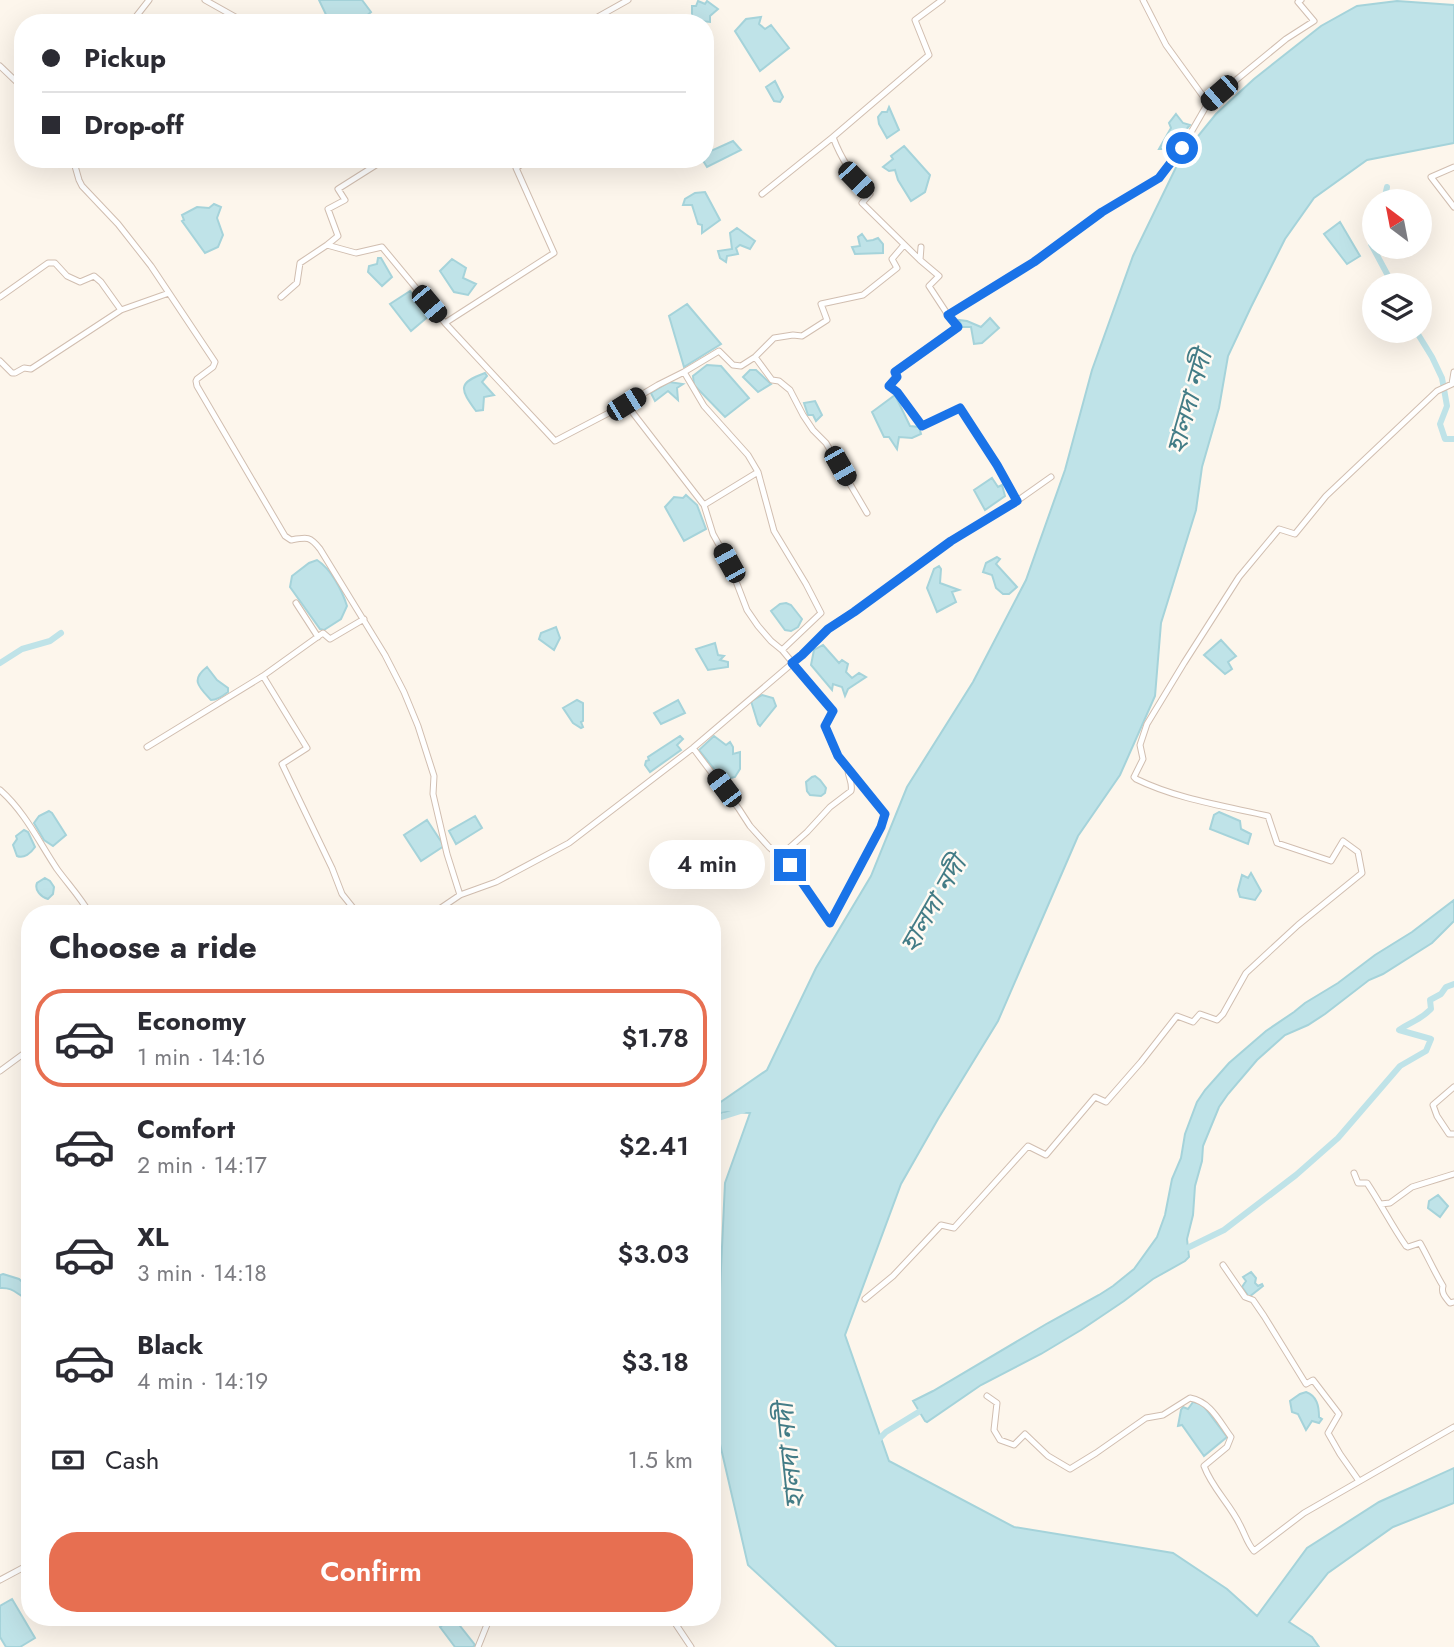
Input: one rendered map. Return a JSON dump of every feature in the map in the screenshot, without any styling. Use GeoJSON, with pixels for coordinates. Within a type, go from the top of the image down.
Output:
{"type":"FeatureCollection","features":[{"type":"Feature","properties":{"kind":"street"},"geometry":{"type":"LineString","coordinates":[[138,14],[149,0]]}},
{"type":"Feature","properties":{"kind":"street"},"geometry":{"type":"LineString","coordinates":[[205,0],[230,14]]}},
{"type":"Feature","properties":{"kind":"street"},"geometry":{"type":"LineString","coordinates":[[603,14],[628,0]]}},
{"type":"Feature","properties":{"kind":"street"},"geometry":{"type":"LineString","coordinates":[[762,194],[929,55],[915,20],[942,0]]}},
{"type":"Feature","properties":{"kind":"street"},"geometry":{"type":"LineString","coordinates":[[1143,0],[1166,45],[1208,103]]}},
{"type":"Feature","properties":{"kind":"street"},"geometry":{"type":"LineString","coordinates":[[948,315],[1034,262],[1102,212],[1159,178],[1182,148],[1208,103],[1286,39],[1314,21],[1298,2],[1301,0]]}},
{"type":"Feature","properties":{"kind":"street"},"geometry":{"type":"LineString","coordinates":[[0,66],[14,79]]}},
{"type":"Feature","properties":{"kind":"street"},"geometry":{"type":"LineString","coordinates":[[833,137],[856,180],[870,194],[862,202],[939,276],[929,286],[958,327],[895,372],[897,377],[889,386],[897,392],[922,426],[960,408],[1017,501]]}},
{"type":"Feature","properties":{"kind":"street"},"geometry":{"type":"LineString","coordinates":[[1454,167],[1431,177],[1454,207]]}},
{"type":"Feature","properties":{"kind":"street"},"geometry":{"type":"LineString","coordinates":[[76,168],[82,186],[151,266],[215,362],[213,367],[197,379],[197,386],[285,536],[291,540],[307,537],[320,549],[364,619],[404,692],[434,776],[433,794],[460,895]]}},
{"type":"Feature","properties":{"kind":"street"},"geometry":{"type":"LineString","coordinates":[[281,297],[297,283],[300,263],[338,236],[328,209],[345,200],[338,189],[371,168]]}},
{"type":"Feature","properties":{"kind":"street"},"geometry":{"type":"LineString","coordinates":[[445,323],[554,253],[516,168]]}},
{"type":"Feature","properties":{"kind":"street"},"geometry":{"type":"LineString","coordinates":[[327,246],[356,253],[382,247],[445,323],[555,441],[719,351],[733,365],[741,366],[755,357],[774,338],[802,336],[827,320],[821,304],[863,295],[897,268],[892,259],[904,245]]}},
{"type":"Feature","properties":{"kind":"street"},"geometry":{"type":"LineString","coordinates":[[920,260],[921,247]]}},
{"type":"Feature","properties":{"kind":"street"},"geometry":{"type":"LineString","coordinates":[[0,297],[48,263],[55,263],[67,276],[80,282],[94,276],[121,310]]}},
{"type":"Feature","properties":{"kind":"street"},"geometry":{"type":"LineString","coordinates":[[0,361],[12,373],[24,368],[31,369],[121,310],[169,293]]}},
{"type":"Feature","properties":{"kind":"street"},"geometry":{"type":"LineString","coordinates":[[755,357],[772,380],[779,381],[790,390],[803,415],[826,443],[867,513]]}},
{"type":"Feature","properties":{"kind":"street"},"geometry":{"type":"LineString","coordinates":[[684,372],[704,405],[748,455],[758,472],[774,531],[821,613],[782,650]]}},
{"type":"Feature","properties":{"kind":"street"},"geometry":{"type":"LineString","coordinates":[[864,1299],[893,1276],[940,1225],[954,1228],[1028,1146],[1046,1155],[1095,1097],[1106,1102],[1177,1017],[1192,1022],[1200,1014],[1217,1020],[1246,974],[1298,925],[1362,873],[1358,852],[1343,841],[1331,861],[1308,854],[1277,843],[1268,816],[1199,800],[1152,786],[1134,777],[1143,759],[1140,746],[1147,724],[1239,577],[1279,529],[1295,534],[1326,496],[1437,391],[1452,384],[1454,372]]}},
{"type":"Feature","properties":{"kind":"street"},"geometry":{"type":"LineString","coordinates":[[626,404],[704,505],[713,534],[729,563],[747,610],[764,634],[782,650],[833,711],[825,726],[838,756],[885,814],[881,827],[830,923],[790,865],[750,826],[693,748]]}},
{"type":"Feature","properties":{"kind":"street"},"geometry":{"type":"LineString","coordinates":[[704,505],[758,472]]}},
{"type":"Feature","properties":{"kind":"street"},"geometry":{"type":"LineString","coordinates":[[445,905],[460,895],[496,883],[569,843],[693,748],[802,655],[828,629],[951,541],[1051,477]]}},
{"type":"Feature","properties":{"kind":"street"},"geometry":{"type":"LineString","coordinates":[[296,603],[318,637]]}},
{"type":"Feature","properties":{"kind":"street"},"geometry":{"type":"LineString","coordinates":[[146,747],[263,676],[323,633],[330,639],[364,619]]}},
{"type":"Feature","properties":{"kind":"street"},"geometry":{"type":"LineString","coordinates":[[263,676],[307,748],[282,764],[332,867],[342,894],[351,905]]}},
{"type":"Feature","properties":{"kind":"street"},"geometry":{"type":"LineString","coordinates":[[780,856],[830,807],[851,791],[849,769]]}},
{"type":"Feature","properties":{"kind":"street"},"geometry":{"type":"LineString","coordinates":[[0,790],[12,800],[83,905]]}},
{"type":"Feature","properties":{"kind":"street"},"geometry":{"type":"LineString","coordinates":[[0,1071],[21,1056]]}},
{"type":"Feature","properties":{"kind":"street"},"geometry":{"type":"LineString","coordinates":[[1454,1087],[1433,1105],[1449,1134],[1454,1134]]}},
{"type":"Feature","properties":{"kind":"street"},"geometry":{"type":"LineString","coordinates":[[1354,1173],[1358,1183],[1367,1183],[1406,1246],[1420,1243],[1443,1286],[1443,1295],[1450,1303],[1454,1302]]}},
{"type":"Feature","properties":{"kind":"street"},"geometry":{"type":"LineString","coordinates":[[1381,1204],[1390,1203],[1412,1187],[1454,1174]]}},
{"type":"Feature","properties":{"kind":"street"},"geometry":{"type":"LineString","coordinates":[[1223,1265],[1245,1297],[1252,1300],[1264,1316],[1306,1384],[1313,1380],[1339,1414],[1328,1433],[1359,1481]]}},
{"type":"Feature","properties":{"kind":"street"},"geometry":{"type":"LineString","coordinates":[[987,1396],[997,1403],[994,1430],[1000,1440],[1014,1444],[1025,1434],[1048,1456],[1070,1469],[1146,1418],[1163,1415],[1190,1398],[1200,1400],[1210,1408],[1231,1437],[1227,1447],[1204,1466],[1209,1480],[1236,1518],[1245,1539],[1254,1551],[1304,1513],[1454,1427]]}},
{"type":"Feature","properties":{"kind":"street"},"geometry":{"type":"LineString","coordinates":[[0,1580],[21,1569]]}},
{"type":"Feature","properties":{"kind":"street"},"geometry":{"type":"LineString","coordinates":[[478,1647],[486,1626]]}},
{"type":"Feature","properties":{"kind":"street"},"geometry":{"type":"LineString","coordinates":[[677,1626],[691,1647]]}},
{"type":"Feature","properties":{"kind":"water"},"geometry":{"type":"Polygon","coordinates":[[[319,0],[362,0],[371,12],[369,14],[326,14],[319,0]]]}},
{"type":"Feature","properties":{"kind":"water"},"geometry":{"type":"Polygon","coordinates":[[[698,1],[705,4],[707,1],[718,9],[712,14],[692,14],[692,6],[696,6],[698,1]]]}},
{"type":"Feature","properties":{"kind":"water","name":"হালদা নদী"},"geometry":{"type":"Polygon","coordinates":[[[1397,1],[1454,5],[1454,143],[1367,160],[1314,198],[1285,239],[1228,356],[1219,408],[1202,467],[1196,510],[1161,623],[1155,696],[1120,775],[1078,836],[998,1021],[901,1184],[845,1335],[889,1461],[1014,1527],[1173,1553],[1227,1589],[1257,1616],[1307,1548],[1379,1502],[1454,1468],[1454,1503],[1393,1527],[1328,1573],[1289,1622],[1312,1637],[1319,1647],[837,1647],[748,1565],[721,1448],[721,1268],[725,1183],[750,1113],[721,1113],[721,1102],[767,1070],[816,968],[871,876],[907,787],[973,682],[1026,580],[1065,470],[1092,370],[1133,256],[1181,157],[1216,114],[1254,79],[1321,26],[1357,6],[1397,1]]]}},
{"type":"Feature","properties":{"kind":"water"},"geometry":{"type":"Polygon","coordinates":[[[761,17],[759,24],[765,29],[771,25],[789,48],[760,71],[735,31],[746,19],[761,17]]]}},
{"type":"Feature","properties":{"kind":"water"},"geometry":{"type":"Polygon","coordinates":[[[775,81],[783,97],[780,102],[774,101],[766,87],[775,81]]]}},
{"type":"Feature","properties":{"kind":"water"},"geometry":{"type":"Polygon","coordinates":[[[889,107],[899,130],[887,138],[878,117],[882,112],[887,112],[889,107]]]}},
{"type":"Feature","properties":{"kind":"water"},"geometry":{"type":"Polygon","coordinates":[[[1176,114],[1183,123],[1190,125],[1170,149],[1159,149],[1171,128],[1169,123],[1176,114]]]}},
{"type":"Feature","properties":{"kind":"water"},"geometry":{"type":"Polygon","coordinates":[[[733,141],[741,150],[714,164],[714,150],[733,141]]]}},
{"type":"Feature","properties":{"kind":"water"},"geometry":{"type":"Polygon","coordinates":[[[904,146],[930,175],[925,192],[911,201],[895,170],[889,171],[883,167],[893,159],[891,156],[904,146]]]}},
{"type":"Feature","properties":{"kind":"water"},"geometry":{"type":"Polygon","coordinates":[[[705,192],[720,220],[702,233],[702,225],[698,224],[692,205],[683,205],[685,199],[695,193],[705,192]]]}},
{"type":"Feature","properties":{"kind":"water"},"geometry":{"type":"Polygon","coordinates":[[[214,204],[221,207],[217,218],[223,235],[218,247],[205,253],[182,221],[182,215],[197,207],[209,208],[214,204]]]}},
{"type":"Feature","properties":{"kind":"water"},"geometry":{"type":"Polygon","coordinates":[[[1340,222],[1360,256],[1347,264],[1324,234],[1340,222]]]}},
{"type":"Feature","properties":{"kind":"water"},"geometry":{"type":"Polygon","coordinates":[[[737,228],[755,241],[750,249],[740,245],[736,248],[738,254],[727,256],[726,262],[720,258],[718,251],[732,249],[730,233],[737,228]]]}},
{"type":"Feature","properties":{"kind":"water"},"geometry":{"type":"Polygon","coordinates":[[[862,234],[867,241],[878,238],[883,244],[883,253],[855,254],[852,247],[860,246],[858,237],[862,234]]]}},
{"type":"Feature","properties":{"kind":"water"},"geometry":{"type":"Polygon","coordinates":[[[378,258],[381,258],[392,277],[382,286],[368,272],[369,266],[377,264],[378,258]]]}},
{"type":"Feature","properties":{"kind":"water"},"geometry":{"type":"Polygon","coordinates":[[[452,259],[466,268],[463,278],[476,284],[468,295],[454,292],[440,271],[452,259]]]}},
{"type":"Feature","properties":{"kind":"water"},"geometry":{"type":"Polygon","coordinates":[[[410,291],[430,315],[411,331],[390,304],[410,291]]]}},
{"type":"Feature","properties":{"kind":"water"},"geometry":{"type":"Polygon","coordinates":[[[687,304],[721,344],[684,367],[669,316],[687,304]]]}},
{"type":"Feature","properties":{"kind":"water"},"geometry":{"type":"Polygon","coordinates":[[[990,318],[999,328],[982,343],[974,344],[971,327],[962,327],[959,320],[981,327],[990,318]]]}},
{"type":"Feature","properties":{"kind":"water"},"geometry":{"type":"Polygon","coordinates":[[[707,365],[721,366],[749,398],[725,417],[694,385],[693,376],[707,365]]]}},
{"type":"Feature","properties":{"kind":"water"},"geometry":{"type":"Polygon","coordinates":[[[750,370],[756,370],[771,384],[758,392],[743,377],[750,370]]]}},
{"type":"Feature","properties":{"kind":"water"},"geometry":{"type":"Polygon","coordinates":[[[485,373],[487,376],[482,382],[494,395],[484,397],[483,410],[476,411],[464,388],[470,380],[485,373]]]}},
{"type":"Feature","properties":{"kind":"water"},"geometry":{"type":"Polygon","coordinates":[[[669,382],[683,384],[677,388],[678,400],[668,391],[655,401],[651,393],[669,382]]]}},
{"type":"Feature","properties":{"kind":"water"},"geometry":{"type":"Polygon","coordinates":[[[895,395],[910,426],[919,427],[921,434],[912,438],[899,437],[897,449],[889,437],[884,437],[872,412],[895,395]]]}},
{"type":"Feature","properties":{"kind":"water"},"geometry":{"type":"Polygon","coordinates":[[[815,401],[822,415],[816,421],[813,415],[808,415],[804,403],[815,401]]]}},
{"type":"Feature","properties":{"kind":"water"},"geometry":{"type":"Polygon","coordinates":[[[992,478],[998,487],[1002,485],[1005,496],[985,510],[974,490],[992,478]]]}},
{"type":"Feature","properties":{"kind":"water"},"geometry":{"type":"Polygon","coordinates":[[[686,495],[697,505],[706,529],[684,541],[665,507],[674,497],[683,498],[686,495]]]}},
{"type":"Feature","properties":{"kind":"water"},"geometry":{"type":"Polygon","coordinates":[[[997,557],[1000,559],[996,564],[1017,587],[1009,594],[1003,594],[996,588],[992,575],[983,572],[986,563],[997,557]]]}},
{"type":"Feature","properties":{"kind":"water"},"geometry":{"type":"Polygon","coordinates":[[[317,560],[335,580],[347,606],[341,619],[324,630],[320,629],[290,587],[292,576],[317,560]]]}},
{"type":"Feature","properties":{"kind":"water"},"geometry":{"type":"Polygon","coordinates":[[[939,566],[940,583],[959,590],[952,592],[956,602],[937,612],[927,588],[934,569],[939,566]]]}},
{"type":"Feature","properties":{"kind":"water"},"geometry":{"type":"Polygon","coordinates":[[[786,603],[791,605],[802,619],[798,627],[791,631],[785,630],[771,611],[786,603]]]}},
{"type":"Feature","properties":{"kind":"water"},"geometry":{"type":"Polygon","coordinates":[[[556,627],[560,638],[554,650],[539,639],[541,633],[556,627]]]}},
{"type":"Feature","properties":{"kind":"water"},"geometry":{"type":"Polygon","coordinates":[[[1221,640],[1236,656],[1228,662],[1232,669],[1225,674],[1204,655],[1221,640]]]}},
{"type":"Feature","properties":{"kind":"water"},"geometry":{"type":"Polygon","coordinates":[[[715,643],[718,655],[724,656],[720,660],[728,662],[728,667],[708,670],[696,649],[715,643]]]}},
{"type":"Feature","properties":{"kind":"water"},"geometry":{"type":"Polygon","coordinates":[[[823,645],[839,663],[842,660],[848,664],[846,672],[852,678],[859,673],[866,677],[848,689],[845,696],[842,687],[833,684],[832,690],[811,665],[814,650],[823,645]]]}},
{"type":"Feature","properties":{"kind":"water"},"geometry":{"type":"Polygon","coordinates":[[[207,667],[217,680],[228,688],[228,692],[220,698],[211,700],[198,684],[199,676],[207,667]]]}},
{"type":"Feature","properties":{"kind":"water"},"geometry":{"type":"Polygon","coordinates":[[[762,695],[773,698],[776,706],[760,726],[751,701],[762,695]]]}},
{"type":"Feature","properties":{"kind":"water"},"geometry":{"type":"Polygon","coordinates":[[[577,700],[583,703],[581,728],[573,723],[563,708],[577,700]]]}},
{"type":"Feature","properties":{"kind":"water"},"geometry":{"type":"Polygon","coordinates":[[[678,700],[685,713],[661,724],[654,713],[678,700]]]}},
{"type":"Feature","properties":{"kind":"water"},"geometry":{"type":"Polygon","coordinates":[[[680,736],[683,739],[677,745],[681,750],[650,772],[645,765],[648,757],[680,736]]]}},
{"type":"Feature","properties":{"kind":"water"},"geometry":{"type":"Polygon","coordinates":[[[714,736],[726,745],[730,742],[733,754],[740,752],[740,769],[735,777],[723,780],[699,750],[714,736]]]}},
{"type":"Feature","properties":{"kind":"water"},"geometry":{"type":"Polygon","coordinates":[[[815,776],[826,788],[821,796],[810,795],[807,791],[806,782],[815,776]]]}},
{"type":"Feature","properties":{"kind":"water"},"geometry":{"type":"Polygon","coordinates":[[[49,811],[66,835],[53,846],[44,840],[34,823],[39,816],[49,811]]]}},
{"type":"Feature","properties":{"kind":"water"},"geometry":{"type":"Polygon","coordinates":[[[1219,812],[1240,821],[1241,829],[1251,834],[1248,844],[1210,829],[1214,815],[1219,812]]]}},
{"type":"Feature","properties":{"kind":"water"},"geometry":{"type":"Polygon","coordinates":[[[475,816],[482,828],[456,844],[449,831],[475,816]]]}},
{"type":"Feature","properties":{"kind":"water"},"geometry":{"type":"Polygon","coordinates":[[[427,820],[444,846],[421,861],[404,835],[427,820]]]}},
{"type":"Feature","properties":{"kind":"water"},"geometry":{"type":"Polygon","coordinates":[[[24,830],[28,832],[35,847],[27,855],[20,857],[13,845],[16,836],[24,830]]]}},
{"type":"Feature","properties":{"kind":"water"},"geometry":{"type":"Polygon","coordinates":[[[1251,873],[1261,891],[1255,900],[1240,897],[1238,890],[1242,875],[1248,878],[1251,873]]]}},
{"type":"Feature","properties":{"kind":"water"},"geometry":{"type":"Polygon","coordinates":[[[45,878],[54,887],[53,894],[48,899],[36,888],[37,883],[45,878]]]}},
{"type":"Feature","properties":{"kind":"water"},"geometry":{"type":"Polygon","coordinates":[[[1454,900],[1454,921],[1432,943],[1369,980],[1308,1025],[1285,1035],[1257,1060],[1228,1094],[1219,1107],[1203,1146],[1187,1239],[1189,1257],[1185,1261],[1153,1279],[1081,1330],[981,1385],[925,1421],[913,1401],[1099,1295],[1134,1269],[1157,1237],[1165,1215],[1172,1179],[1181,1158],[1185,1134],[1197,1102],[1229,1063],[1266,1031],[1412,932],[1454,900]]]}},
{"type":"Feature","properties":{"kind":"water"},"geometry":{"type":"Polygon","coordinates":[[[1438,1195],[1448,1206],[1440,1217],[1428,1208],[1429,1201],[1438,1195]]]}},
{"type":"Feature","properties":{"kind":"water"},"geometry":{"type":"Polygon","coordinates":[[[1251,1272],[1256,1278],[1255,1283],[1263,1286],[1249,1297],[1242,1287],[1246,1281],[1243,1277],[1251,1272]]]}},
{"type":"Feature","properties":{"kind":"water"},"geometry":{"type":"Polygon","coordinates":[[[0,1275],[21,1281],[21,1295],[0,1288],[0,1275]]]}},
{"type":"Feature","properties":{"kind":"water"},"geometry":{"type":"Polygon","coordinates":[[[1306,1392],[1315,1399],[1319,1417],[1322,1419],[1319,1423],[1312,1421],[1306,1430],[1298,1414],[1292,1412],[1290,1401],[1306,1392]]]}},
{"type":"Feature","properties":{"kind":"water"},"geometry":{"type":"Polygon","coordinates":[[[1193,1402],[1202,1404],[1227,1437],[1204,1456],[1182,1425],[1178,1426],[1181,1410],[1183,1407],[1188,1409],[1193,1402]]]}},
{"type":"Feature","properties":{"kind":"water"},"geometry":{"type":"Polygon","coordinates":[[[12,1599],[21,1614],[21,1626],[28,1626],[35,1638],[20,1647],[6,1647],[0,1637],[0,1606],[12,1599]]]}},
{"type":"Feature","properties":{"kind":"water"},"geometry":{"type":"Polygon","coordinates":[[[460,1626],[475,1645],[455,1647],[440,1627],[460,1626]]]}},
{"type":"Feature","properties":{"kind":"waterway"},"geometry":{"type":"LineString","coordinates":[[1379,259],[1387,273]]}},
{"type":"Feature","properties":{"kind":"waterway"},"geometry":{"type":"LineString","coordinates":[[1423,343],[1442,378],[1447,406],[1440,424],[1445,439],[1454,439]]}},
{"type":"Feature","properties":{"kind":"waterway"},"geometry":{"type":"LineString","coordinates":[[0,663],[22,649],[50,641],[61,633]]}},
{"type":"Feature","properties":{"kind":"waterway"},"geometry":{"type":"LineString","coordinates":[[1181,1251],[1224,1230],[1296,1175],[1338,1138],[1400,1066],[1426,1051],[1431,1039],[1399,1030],[1427,1013],[1431,1009],[1430,1000],[1454,984]]}},
{"type":"Feature","properties":{"kind":"waterway"},"geometry":{"type":"LineString","coordinates":[[721,1117],[744,1110]]}},
{"type":"Feature","properties":{"kind":"waterway"},"geometry":{"type":"LineString","coordinates":[[876,1442],[886,1432],[925,1408]]}},
{"type":"Feature","properties":{"kind":"route"},"geometry":{"type":"LineString","coordinates":[[790,865],[830,923],[881,827],[885,814],[838,756],[825,726],[833,711],[792,663],[828,629],[951,541],[1017,501],[960,408],[922,426],[897,392],[889,386],[897,377],[895,372],[958,327],[948,315],[1034,262],[1102,212],[1159,178],[1182,148]]}}]}
